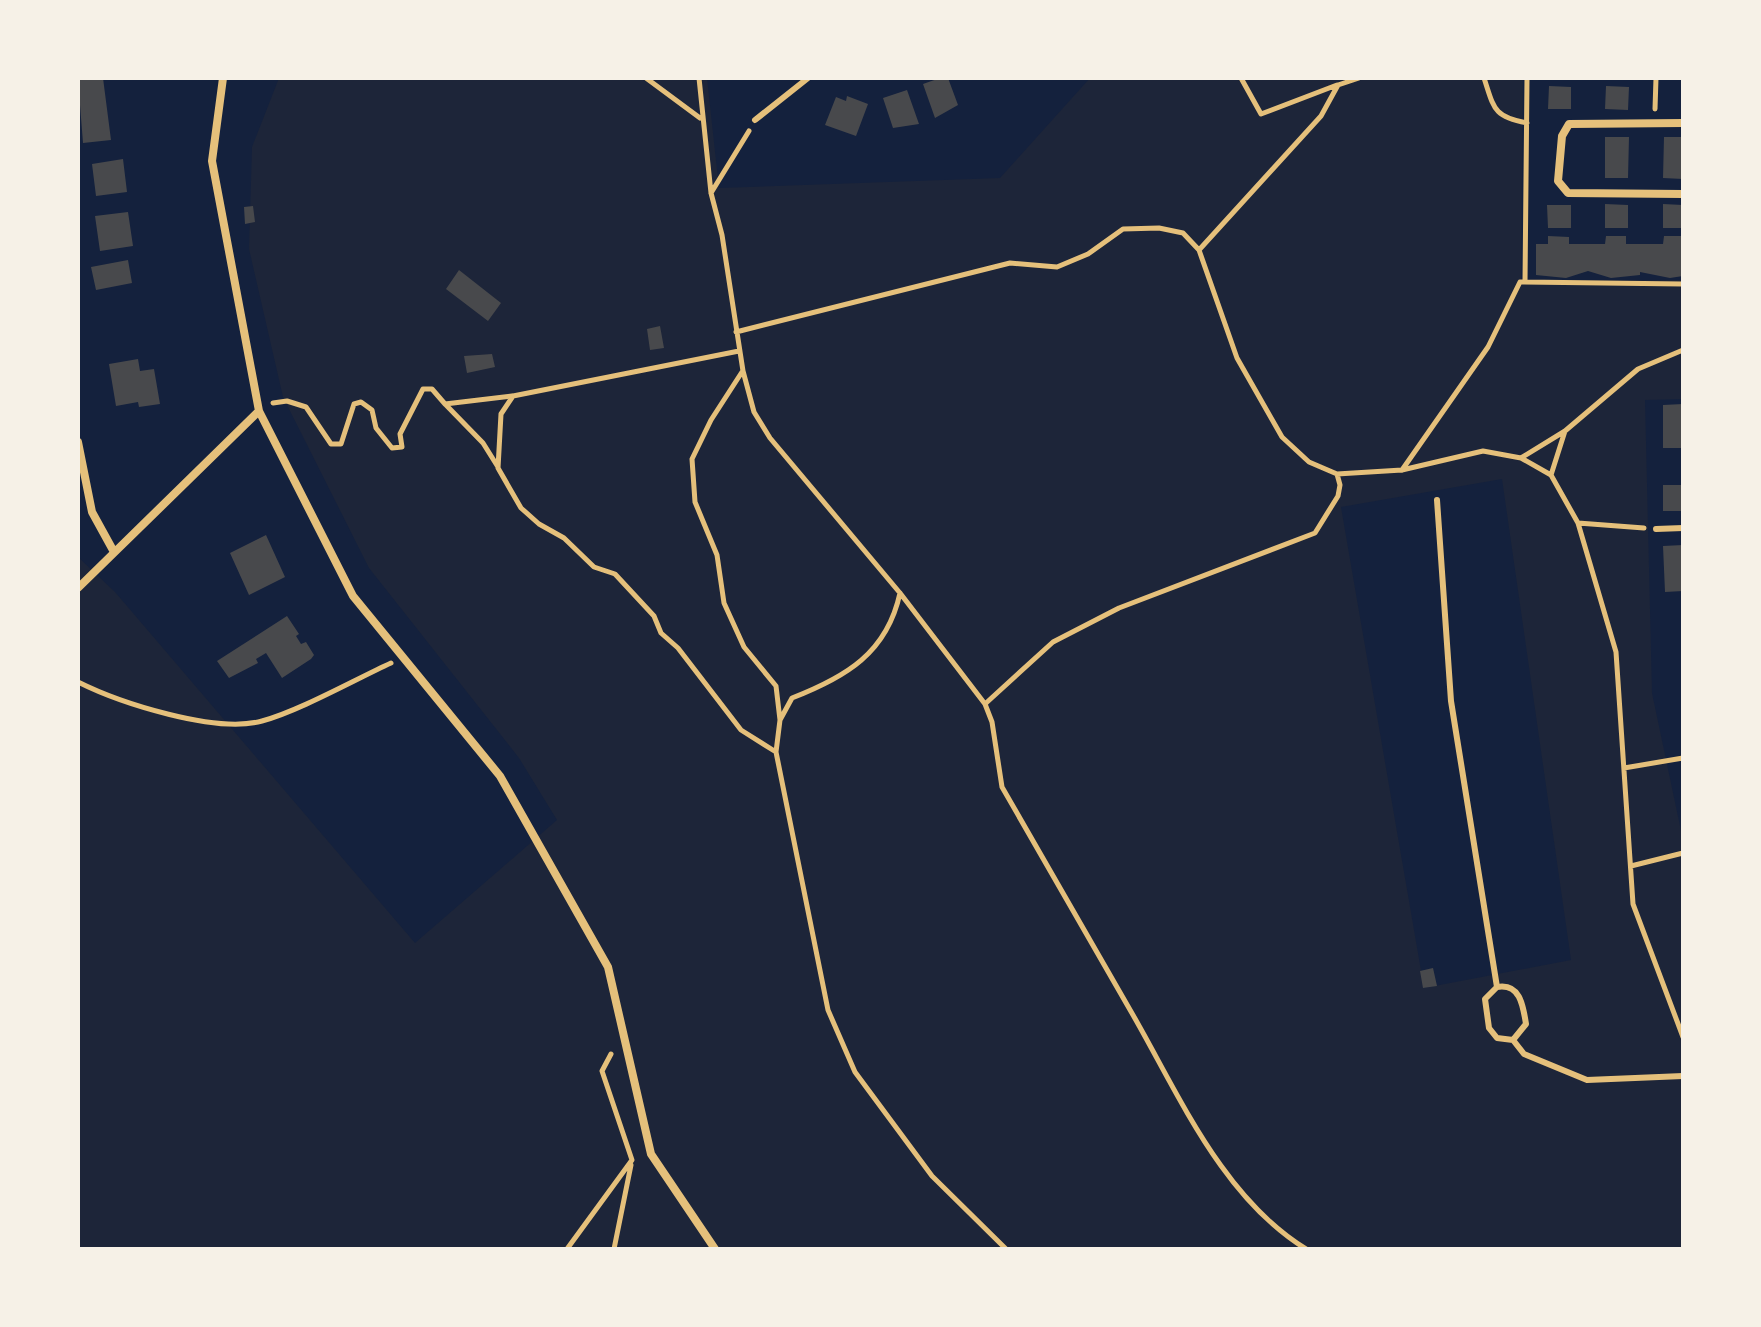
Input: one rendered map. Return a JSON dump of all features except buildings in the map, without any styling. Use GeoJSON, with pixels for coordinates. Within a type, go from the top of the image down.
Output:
{"type":"FeatureCollection","features":[{"type":"Feature","properties":{"kind":"street"},"geometry":{"type":"LineString","coordinates":[[223,78],[212,161],[259,411],[353,596],[500,776],[608,967],[651,1154],[715,1249]]}},
{"type":"Feature","properties":{"kind":"street"},"geometry":{"type":"LineString","coordinates":[[1683,123],[1569,124],[1562,136],[1561,187],[1568,193],[1683,194]]}},
{"type":"Feature","properties":{"kind":"street"},"geometry":{"type":"LineString","coordinates":[[78,588],[259,411]]}},
{"type":"Feature","properties":{"kind":"street"},"geometry":{"type":"LineString","coordinates":[[78,442],[92,512],[114,552]]}},
{"type":"Feature","properties":{"kind":"lane"},"geometry":{"type":"LineString","coordinates":[[755,120],[808,78]]}},
{"type":"Feature","properties":{"kind":"lane"},"geometry":{"type":"LineString","coordinates":[[1437,500],[1451,701],[1497,987]]}},
{"type":"Feature","properties":{"kind":"lane"},"geometry":{"type":"LineString","coordinates":[[1656,529],[1683,528]]}},
{"type":"Feature","properties":{"kind":"lane"},"geometry":{"type":"LineString","coordinates":[[1513,1040],[1526,1024],[1519,994],[1509,987],[1497,987],[1485,999],[1489,1028],[1497,1038],[1513,1040],[1524,1054],[1587,1080],[1683,1076]]}},
{"type":"Feature","properties":{"kind":"path"},"geometry":{"type":"LineString","coordinates":[[646,78],[701,119]]}},
{"type":"Feature","properties":{"kind":"path"},"geometry":{"type":"LineString","coordinates":[[699,78],[711,193],[722,235],[739,351],[754,412],[770,438],[900,593],[985,704],[992,722],[1002,787],[1207,1143],[1248,1200],[1290,1239],[1306,1249]]}},
{"type":"Feature","properties":{"kind":"path"},"geometry":{"type":"LineString","coordinates":[[1241,78],[1261,114],[1359,78]]}},
{"type":"Feature","properties":{"kind":"path"},"geometry":{"type":"LineString","coordinates":[[1484,78],[1493,108],[1507,120],[1527,123]]}},
{"type":"Feature","properties":{"kind":"path"},"geometry":{"type":"LineString","coordinates":[[1525,282],[1527,78]]}},
{"type":"Feature","properties":{"kind":"path"},"geometry":{"type":"LineString","coordinates":[[1654,122],[1656,78]]}},
{"type":"Feature","properties":{"kind":"path"},"geometry":{"type":"LineString","coordinates":[[1199,250],[1321,116],[1338,85]]}},
{"type":"Feature","properties":{"kind":"path"},"geometry":{"type":"LineString","coordinates":[[711,193],[755,120]]}},
{"type":"Feature","properties":{"kind":"path"},"geometry":{"type":"LineString","coordinates":[[736,332],[1010,263],[1057,267],[1088,254],[1123,229],[1159,228],[1183,233],[1199,250],[1237,358],[1282,437],[1309,462],[1337,474]]}},
{"type":"Feature","properties":{"kind":"path"},"geometry":{"type":"LineString","coordinates":[[1402,470],[1488,347],[1520,282],[1683,284]]}},
{"type":"Feature","properties":{"kind":"path"},"geometry":{"type":"LineString","coordinates":[[1521,458],[1565,431],[1638,369],[1683,350]]}},
{"type":"Feature","properties":{"kind":"path"},"geometry":{"type":"LineString","coordinates":[[445,404],[513,396],[739,351]]}},
{"type":"Feature","properties":{"kind":"path"},"geometry":{"type":"LineString","coordinates":[[743,371],[711,420],[692,459],[695,502],[717,555],[724,603],[744,647],[776,686],[780,720],[776,752],[828,1010],[855,1072],[932,1176],[1006,1249]]}},
{"type":"Feature","properties":{"kind":"path"},"geometry":{"type":"LineString","coordinates":[[271,417],[273,403],[287,401],[306,407],[331,444],[341,444],[354,404],[361,402],[372,410],[376,428],[392,448],[402,447],[400,434],[423,389],[432,389],[483,443],[521,508],[539,524],[564,538],[594,567],[615,574],[654,616],[661,633],[678,648],[741,730],[776,752]]}},
{"type":"Feature","properties":{"kind":"path"},"geometry":{"type":"LineString","coordinates":[[498,468],[501,414],[513,396]]}},
{"type":"Feature","properties":{"kind":"path"},"geometry":{"type":"LineString","coordinates":[[1551,475],[1565,431]]}},
{"type":"Feature","properties":{"kind":"path"},"geometry":{"type":"LineString","coordinates":[[1578,523],[1656,529]]}},
{"type":"Feature","properties":{"kind":"path"},"geometry":{"type":"LineString","coordinates":[[780,720],[792,698],[833,682],[878,645],[895,615],[900,593]]}},
{"type":"Feature","properties":{"kind":"path"},"geometry":{"type":"LineString","coordinates":[[78,682],[98,692],[212,725],[249,723],[261,722],[403,658]]}},
{"type":"Feature","properties":{"kind":"path"},"geometry":{"type":"LineString","coordinates":[[1624,768],[1683,758]]}},
{"type":"Feature","properties":{"kind":"path"},"geometry":{"type":"LineString","coordinates":[[1631,866],[1683,853]]}},
{"type":"Feature","properties":{"kind":"path"},"geometry":{"type":"LineString","coordinates":[[614,1249],[632,1160],[602,1071],[623,1032]]}},
{"type":"Feature","properties":{"kind":"path"},"geometry":{"type":"LineString","coordinates":[[567,1249],[632,1160]]}},
{"type":"Feature","properties":{"kind":"shaded area"},"geometry":{"type":"Polygon","coordinates":[[[279,78],[707,78],[719,188],[1000,178],[1090,78],[1523,78],[1521,281],[1683,280],[1683,399],[1645,400],[1652,693],[1683,840],[1683,1249],[78,1249],[78,557],[115,592],[415,943],[557,820],[519,758],[369,568],[283,397],[249,249],[252,147],[279,78]],[[1502,479],[1341,507],[1424,988],[1571,960],[1502,479]]]}}]}
